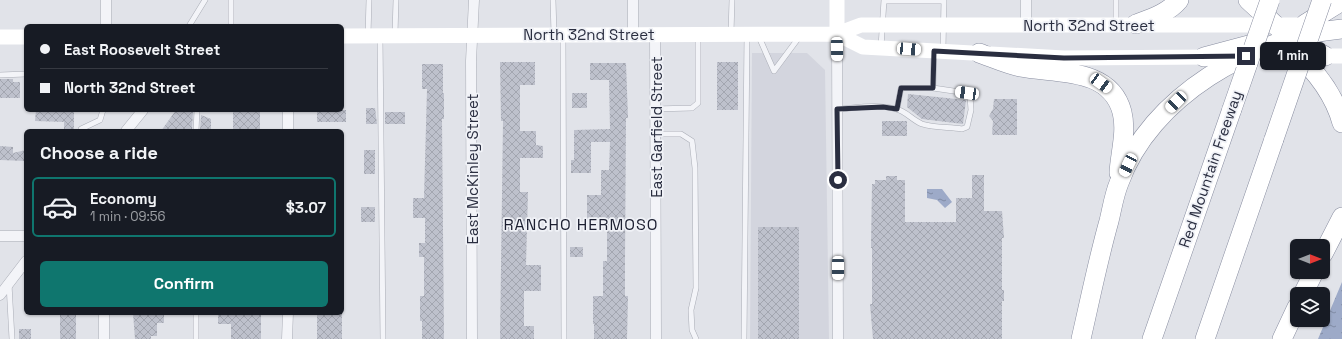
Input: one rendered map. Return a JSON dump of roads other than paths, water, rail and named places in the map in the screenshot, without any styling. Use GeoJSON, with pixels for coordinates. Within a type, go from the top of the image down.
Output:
{"type":"FeatureCollection","features":[{"type":"Feature","properties":{"kind":"highway"},"geometry":{"type":"LineString","coordinates":[[1136,24],[1162,14],[1173,7],[1179,0]]}},
{"type":"Feature","properties":{"kind":"highway"},"geometry":{"type":"LineString","coordinates":[[1248,0],[1286,33],[1300,56],[1328,90],[1339,112],[1342,123]]}},
{"type":"Feature","properties":{"kind":"highway","name":"Red Mountain Freeway"},"geometry":{"type":"LineString","coordinates":[[1152,339],[1270,0]]}},
{"type":"Feature","properties":{"kind":"highway"},"geometry":{"type":"LineString","coordinates":[[1206,339],[1322,0]]}},
{"type":"Feature","properties":{"kind":"highway"},"geometry":{"type":"LineString","coordinates":[[1119,183],[1140,144],[1163,114],[1176,102],[1210,76],[1342,1]]}},
{"type":"Feature","properties":{"kind":"highway"},"geometry":{"type":"LineString","coordinates":[[1253,25],[1286,33],[1333,56]]}},
{"type":"Feature","properties":{"kind":"highway"},"geometry":{"type":"LineString","coordinates":[[1204,57],[1286,33],[1342,29]]}},
{"type":"Feature","properties":{"kind":"highway"},"geometry":{"type":"LineString","coordinates":[[980,53],[1019,67],[1083,75],[1101,83],[1111,90],[1118,101],[1124,125],[1119,183],[1081,339]]}},
{"type":"Feature","properties":{"kind":"highway"},"geometry":{"type":"LineString","coordinates":[[1330,240],[1338,224],[1342,208]]}},
{"type":"Feature","properties":{"kind":"highway"},"geometry":{"type":"LineString","coordinates":[[1282,339],[1290,322]]}},
{"type":"Feature","properties":{"kind":"main road"},"geometry":{"type":"LineString","coordinates":[[837,0],[837,34]]}},
{"type":"Feature","properties":{"kind":"main road","name":"North 32nd Street"},"geometry":{"type":"LineString","coordinates":[[344,36],[837,34],[861,25],[1253,25]]}},
{"type":"Feature","properties":{"kind":"main road"},"geometry":{"type":"LineString","coordinates":[[1286,33],[1342,26]]}},
{"type":"Feature","properties":{"kind":"main road","name":"North 32nd Street"},"geometry":{"type":"LineString","coordinates":[[837,34],[863,47],[1064,58],[1333,56]]}},
{"type":"Feature","properties":{"kind":"main road"},"geometry":{"type":"LineString","coordinates":[[0,37],[24,37]]}},
{"type":"Feature","properties":{"kind":"street"},"geometry":{"type":"LineString","coordinates":[[106,0],[106,24]]}},
{"type":"Feature","properties":{"kind":"street","name":"East McKinley Street"},"geometry":{"type":"LineString","coordinates":[[472,339],[474,0]]}},
{"type":"Feature","properties":{"kind":"street"},"geometry":{"type":"LineString","coordinates":[[633,0],[633,34]]}},
{"type":"Feature","properties":{"kind":"street"},"geometry":{"type":"LineString","coordinates":[[1026,0],[1026,25]]}},
{"type":"Feature","properties":{"kind":"street","name":"East Garfield Street"},"geometry":{"type":"LineString","coordinates":[[655,34],[656,339]]}},
{"type":"Feature","properties":{"kind":"street"},"geometry":{"type":"LineString","coordinates":[[837,34],[838,339]]}},
{"type":"Feature","properties":{"kind":"street"},"geometry":{"type":"LineString","coordinates":[[128,129],[142,112]]}},
{"type":"Feature","properties":{"kind":"street"},"geometry":{"type":"LineString","coordinates":[[288,112],[288,129]]}},
{"type":"Feature","properties":{"kind":"street"},"geometry":{"type":"LineString","coordinates":[[0,236],[24,236]]}},
{"type":"Feature","properties":{"kind":"street"},"geometry":{"type":"LineString","coordinates":[[0,295],[24,264]]}},
{"type":"Feature","properties":{"kind":"street"},"geometry":{"type":"LineString","coordinates":[[104,315],[104,339]]}},
{"type":"Feature","properties":{"kind":"street"},"geometry":{"type":"LineString","coordinates":[[287,339],[288,315]]}},
{"type":"Feature","properties":{"kind":"lane"},"geometry":{"type":"LineString","coordinates":[[190,24],[205,0]]}},
{"type":"Feature","properties":{"kind":"lane"},"geometry":{"type":"LineString","coordinates":[[231,0],[231,24]]}},
{"type":"Feature","properties":{"kind":"lane"},"geometry":{"type":"LineString","coordinates":[[395,35],[396,0]]}},
{"type":"Feature","properties":{"kind":"lane"},"geometry":{"type":"LineString","coordinates":[[553,0],[558,34],[564,339]]}},
{"type":"Feature","properties":{"kind":"lane"},"geometry":{"type":"LineString","coordinates":[[731,34],[732,0]]}},
{"type":"Feature","properties":{"kind":"lane"},"geometry":{"type":"LineString","coordinates":[[881,48],[884,0],[944,1],[943,25],[933,88]]}},
{"type":"Feature","properties":{"kind":"lane"},"geometry":{"type":"LineString","coordinates":[[1116,0],[1116,24]]}},
{"type":"Feature","properties":{"kind":"lane"},"geometry":{"type":"LineString","coordinates":[[369,1],[374,36],[383,339]]}},
{"type":"Feature","properties":{"kind":"lane"},"geometry":{"type":"LineString","coordinates":[[655,109],[692,108],[698,103],[698,34]]}},
{"type":"Feature","properties":{"kind":"lane"},"geometry":{"type":"LineString","coordinates":[[752,34],[774,70],[801,34]]}},
{"type":"Feature","properties":{"kind":"lane"},"geometry":{"type":"LineString","coordinates":[[744,339],[752,34]]}},
{"type":"Feature","properties":{"kind":"lane"},"geometry":{"type":"LineString","coordinates":[[0,74],[24,74]]}},
{"type":"Feature","properties":{"kind":"lane"},"geometry":{"type":"LineString","coordinates":[[837,109],[883,107],[897,109],[908,114],[916,121],[924,124],[962,129],[967,127],[971,110],[970,96],[967,93],[933,88],[901,88],[897,109]]}},
{"type":"Feature","properties":{"kind":"lane"},"geometry":{"type":"LineString","coordinates":[[81,129],[100,120],[102,112]]}},
{"type":"Feature","properties":{"kind":"lane"},"geometry":{"type":"LineString","coordinates":[[196,112],[196,129]]}},
{"type":"Feature","properties":{"kind":"lane"},"geometry":{"type":"LineString","coordinates":[[655,134],[681,134],[692,142],[695,168],[696,288],[691,310],[692,330],[696,339]]}},
{"type":"Feature","properties":{"kind":"lane"},"geometry":{"type":"LineString","coordinates":[[9,284],[12,339]]}},
{"type":"Feature","properties":{"kind":"lane"},"geometry":{"type":"LineString","coordinates":[[196,315],[196,339]]}},
{"type":"Feature","properties":{"kind":"water"},"geometry":{"type":"Polygon","coordinates":[[[927,189],[942,189],[952,202],[945,208],[937,200],[927,198],[927,189]]]}},
{"type":"Feature","properties":{"kind":"water"},"geometry":{"type":"Polygon","coordinates":[[[1342,282],[1342,339],[1318,339],[1323,327],[1330,327],[1330,310],[1342,282]]]}},
{"type":"Feature","properties":{"kind":"district","name":"RANCHO HERMOSO"},"geometry":{"type":"Point","coordinates":[581,224]}}]}
